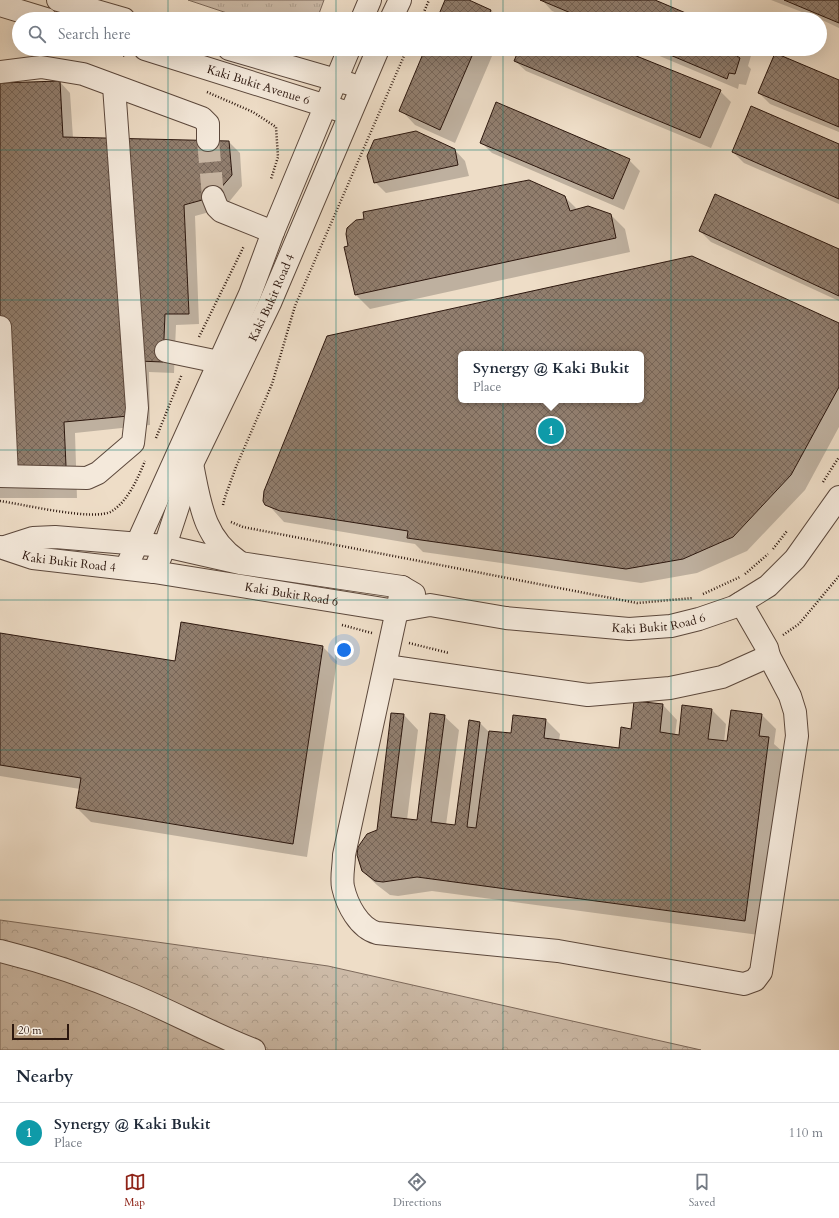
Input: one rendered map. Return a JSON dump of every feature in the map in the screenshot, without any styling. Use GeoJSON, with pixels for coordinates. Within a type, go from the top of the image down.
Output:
{"type":"FeatureCollection","features":[{"type":"Feature","properties":{"kind":"street"},"geometry":{"type":"LineString","coordinates":[[58,0],[100,12]]}},
{"type":"Feature","properties":{"kind":"street"},"geometry":{"type":"LineString","coordinates":[[365,12],[370,0]]}},
{"type":"Feature","properties":{"kind":"street"},"geometry":{"type":"LineString","coordinates":[[394,12],[400,0]]}},
{"type":"Feature","properties":{"kind":"street"},"geometry":{"type":"LineString","coordinates":[[0,5],[23,12]]}},
{"type":"Feature","properties":{"kind":"street","name":"Kaki Bukit Avenue 6"},"geometry":{"type":"LineString","coordinates":[[167,56],[325,104],[349,114]]}},
{"type":"Feature","properties":{"kind":"street","name":"Kaki Bukit Avenue 6"},"geometry":{"type":"LineString","coordinates":[[253,56],[361,87]]}},
{"type":"Feature","properties":{"kind":"street","name":"Kaki Bukit Road 4"},"geometry":{"type":"LineString","coordinates":[[126,568],[250,294],[264,228],[325,104],[346,56]]}},
{"type":"Feature","properties":{"kind":"street","name":"Kaki Bukit Road 4"},"geometry":{"type":"LineString","coordinates":[[2,547],[33,558],[154,572],[192,464],[270,302],[375,56]]}},
{"type":"Feature","properties":{"kind":"street"},"geometry":{"type":"LineString","coordinates":[[0,72],[41,67],[83,74],[202,118],[208,124],[208,140]]}},
{"type":"Feature","properties":{"kind":"street"},"geometry":{"type":"LineString","coordinates":[[0,327],[4,476],[87,478],[98,473],[133,443],[137,408],[114,86]]}},
{"type":"Feature","properties":{"kind":"street"},"geometry":{"type":"LineString","coordinates":[[214,197],[217,207],[221,211],[264,228]]}},
{"type":"Feature","properties":{"kind":"street"},"geometry":{"type":"LineString","coordinates":[[166,351],[219,362]]}},
{"type":"Feature","properties":{"kind":"street"},"geometry":{"type":"LineString","coordinates":[[192,464],[207,527],[216,542],[227,554],[240,563]]}},
{"type":"Feature","properties":{"kind":"street","name":"Kaki Bukit Road 6"},"geometry":{"type":"LineString","coordinates":[[154,572],[396,611],[430,605],[506,618],[629,629],[671,626],[699,619],[734,607],[768,586],[795,559],[839,497]]}},
{"type":"Feature","properties":{"kind":"street","name":"Kaki Bukit Road 4"},"geometry":{"type":"LineString","coordinates":[[2,547],[40,537],[164,546]]}},
{"type":"Feature","properties":{"kind":"street","name":"Kaki Bukit Road 6"},"geometry":{"type":"LineString","coordinates":[[164,546],[240,563],[402,587],[430,605]]}},
{"type":"Feature","properties":{"kind":"street"},"geometry":{"type":"LineString","coordinates":[[402,587],[344,855],[343,886],[352,911],[368,930],[377,933],[558,951],[744,984],[755,980],[761,972],[797,736],[795,712],[790,696],[742,602]]}},
{"type":"Feature","properties":{"kind":"street"},"geometry":{"type":"LineString","coordinates":[[386,666],[588,695],[670,688],[722,677],[768,652]]}},
{"type":"Feature","properties":{"kind":"street"},"geometry":{"type":"LineString","coordinates":[[0,951],[31,958],[133,995],[227,1040],[254,1050]]}},
{"type":"Feature","properties":{"kind":"path"},"geometry":{"type":"LineString","coordinates":[[424,12],[429,0]]}},
{"type":"Feature","properties":{"kind":"path"},"geometry":{"type":"LineString","coordinates":[[223,508],[229,485],[272,384],[295,306],[404,56]]}},
{"type":"Feature","properties":{"kind":"path"},"geometry":{"type":"LineString","coordinates":[[270,184],[278,157],[276,127]]}},
{"type":"Feature","properties":{"kind":"path"},"geometry":{"type":"LineString","coordinates":[[190,356],[264,228]]}},
{"type":"Feature","properties":{"kind":"path"},"geometry":{"type":"LineString","coordinates":[[820,487],[839,457]]}},
{"type":"Feature","properties":{"kind":"path"},"geometry":{"type":"LineString","coordinates":[[226,519],[243,527],[637,603],[696,597],[744,575],[772,551],[790,528]]}},
{"type":"Feature","properties":{"kind":"path"},"geometry":{"type":"LineString","coordinates":[[768,652],[799,624],[839,576]]}},
{"type":"Feature","properties":{"kind":"path"},"geometry":{"type":"LineString","coordinates":[[391,638],[454,654]]}},
{"type":"Feature","properties":{"kind":"green space"},"geometry":{"type":"Polygon","coordinates":[[[188,0],[324,0],[320,12],[224,12],[188,0]]]}},
{"type":"Feature","properties":{"kind":"green space"},"geometry":{"type":"Polygon","coordinates":[[[0,920],[328,966],[701,1050],[0,1050],[0,920]]]}},
{"type":"Feature","properties":{"kind":"building"},"geometry":{"type":"Polygon","coordinates":[[[445,0],[469,0],[491,10],[490,12],[440,12],[445,0]]]}},
{"type":"Feature","properties":{"kind":"building"},"geometry":{"type":"Polygon","coordinates":[[[540,0],[655,0],[683,12],[568,12],[540,0]]]}},
{"type":"Feature","properties":{"kind":"building"},"geometry":{"type":"Polygon","coordinates":[[[784,0],[839,0],[839,23],[827,18],[827,12],[813,12],[784,0]]]}},
{"type":"Feature","properties":{"kind":"building"},"geometry":{"type":"Polygon","coordinates":[[[422,56],[472,56],[440,130],[399,111],[422,56]]]}},
{"type":"Feature","properties":{"kind":"building"},"geometry":{"type":"Polygon","coordinates":[[[516,56],[636,56],[721,90],[700,138],[514,61],[516,56]]]}},
{"type":"Feature","properties":{"kind":"building"},"geometry":{"type":"Polygon","coordinates":[[[673,56],[737,56],[740,58],[735,74],[729,73],[727,79],[673,56]]]}},
{"type":"Feature","properties":{"kind":"building"},"geometry":{"type":"Polygon","coordinates":[[[774,56],[782,56],[839,80],[839,127],[758,93],[774,56]]]}},
{"type":"Feature","properties":{"kind":"building"},"geometry":{"type":"Polygon","coordinates":[[[60,81],[63,137],[229,141],[232,175],[213,197],[184,205],[189,314],[165,314],[163,362],[138,361],[139,415],[64,422],[67,488],[0,487],[0,83],[60,81]]]}},
{"type":"Feature","properties":{"kind":"building"},"geometry":{"type":"Polygon","coordinates":[[[496,102],[630,159],[613,199],[480,143],[496,102]]]}},
{"type":"Feature","properties":{"kind":"building"},"geometry":{"type":"Polygon","coordinates":[[[751,106],[839,144],[839,199],[732,152],[751,106]]]}},
{"type":"Feature","properties":{"kind":"building"},"geometry":{"type":"Polygon","coordinates":[[[416,131],[455,149],[458,165],[374,183],[367,156],[374,140],[416,131]]]}},
{"type":"Feature","properties":{"kind":"building"},"geometry":{"type":"Polygon","coordinates":[[[529,180],[565,196],[570,211],[588,206],[611,214],[616,238],[355,295],[344,247],[348,246],[346,234],[347,228],[356,220],[364,219],[363,212],[529,180]]]}},
{"type":"Feature","properties":{"kind":"building"},"geometry":{"type":"Polygon","coordinates":[[[715,194],[839,249],[839,296],[699,231],[715,194]]]}},
{"type":"Feature","properties":{"kind":"building"},"geometry":{"type":"Polygon","coordinates":[[[692,256],[839,323],[839,387],[791,475],[733,537],[683,559],[626,569],[407,538],[408,531],[280,511],[265,505],[263,501],[264,491],[327,336],[692,256]]]}},
{"type":"Feature","properties":{"kind":"building"},"geometry":{"type":"Polygon","coordinates":[[[181,622],[323,646],[293,844],[76,808],[81,778],[0,765],[0,633],[175,661],[181,622]]]}},
{"type":"Feature","properties":{"kind":"building"},"geometry":{"type":"Polygon","coordinates":[[[634,701],[663,704],[660,732],[679,735],[682,705],[712,709],[708,739],[727,741],[731,710],[762,714],[759,736],[769,737],[745,921],[417,877],[383,882],[375,881],[362,871],[357,855],[358,847],[367,834],[377,830],[391,713],[404,714],[391,817],[417,820],[430,713],[445,715],[431,822],[455,825],[469,720],[480,722],[467,827],[476,828],[489,731],[511,733],[513,715],[546,719],[544,738],[619,748],[621,727],[631,729],[634,701]]]}},
{"type":"Feature","properties":{"kind":"tunnel"},"geometry":{"type":"LineString","coordinates":[[208,140],[213,197]]}},
{"type":"Feature","properties":{"kind":"place","name":"Synergy @ Kaki Bukit"},"geometry":{"type":"Point","coordinates":[551,431]}}]}
